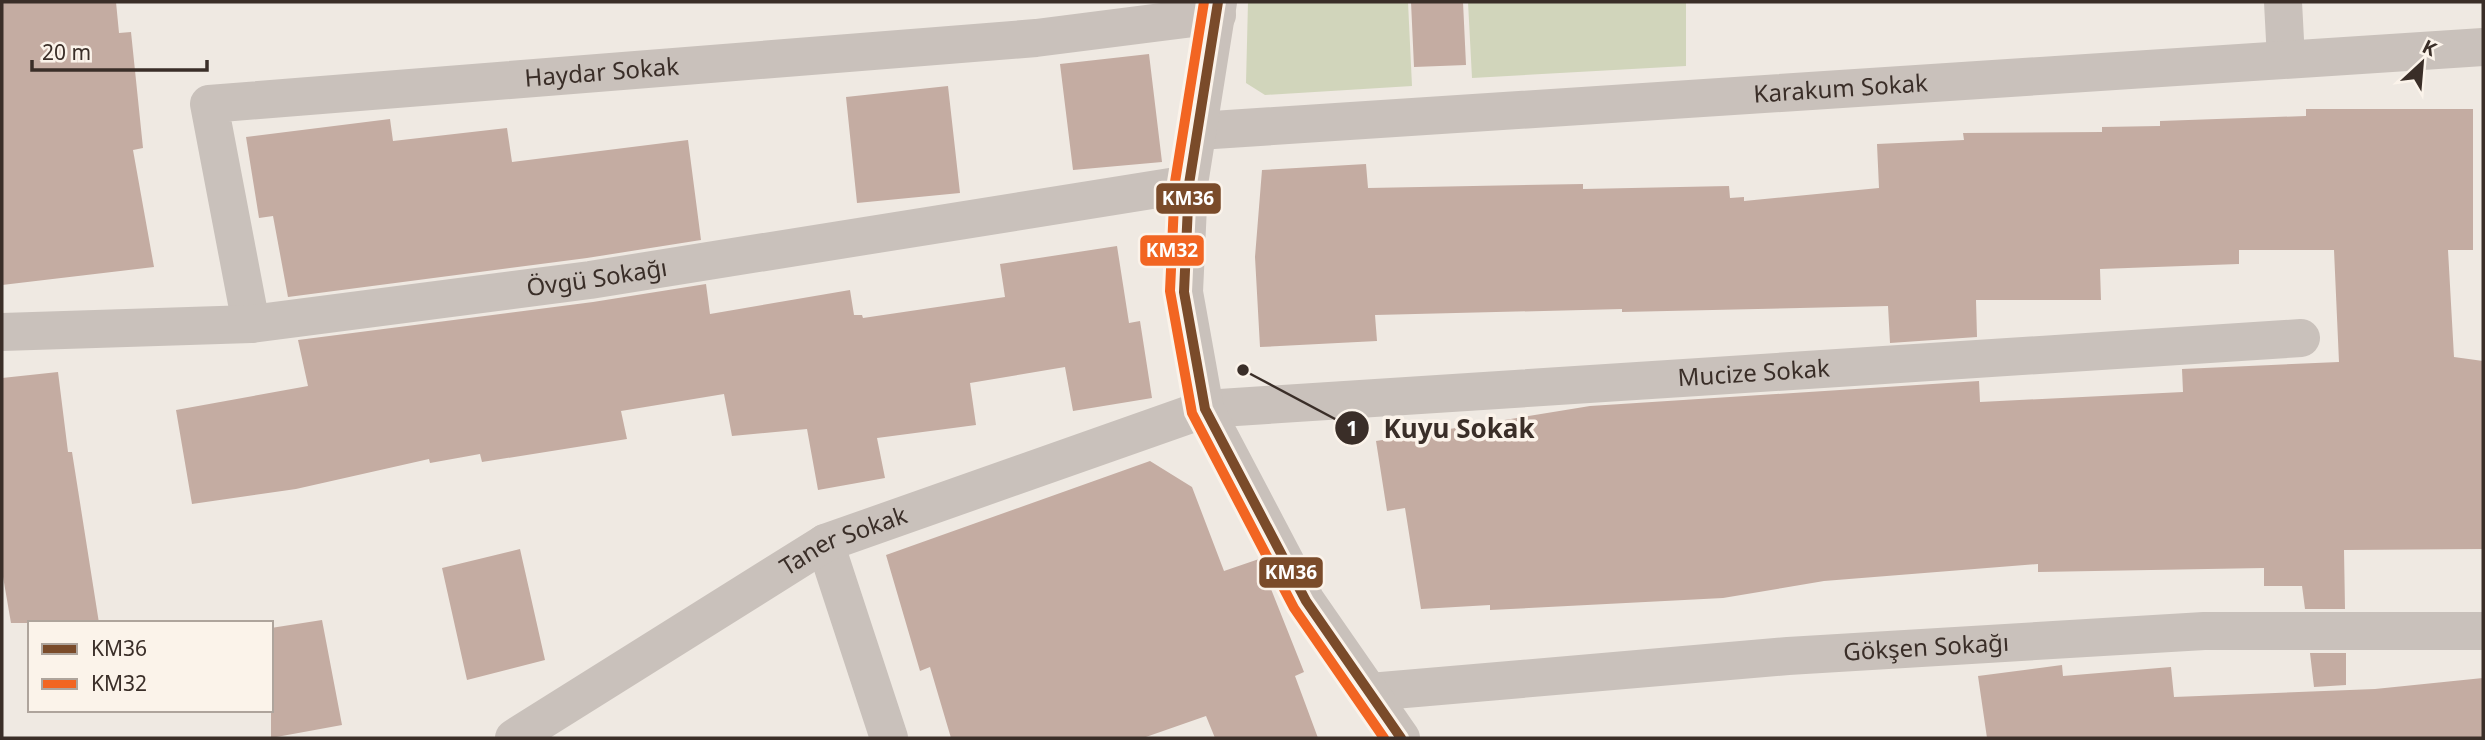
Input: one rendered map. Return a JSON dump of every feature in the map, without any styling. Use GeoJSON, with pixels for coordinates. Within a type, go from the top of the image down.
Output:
{"type":"FeatureCollection","features":[{"type":"Feature","properties":{"kind":"street"},"geometry":{"type":"LineString","coordinates":[[2283,2],[2286,59]]}},
{"type":"Feature","properties":{"kind":"street"},"geometry":{"type":"LineString","coordinates":[[1218,8],[1189,184],[1184,292],[1205,409],[1306,601],[1401,738]]}},
{"type":"Feature","properties":{"kind":"street","name":"Haydar Sokak"},"geometry":{"type":"LineString","coordinates":[[251,324],[209,104],[1022,39],[1218,8]]}},
{"type":"Feature","properties":{"kind":"street","name":"Karakum Sokak"},"geometry":{"type":"LineString","coordinates":[[1198,131],[2483,47]]}},
{"type":"Feature","properties":{"kind":"street","name":"Övgü Sokağı"},"geometry":{"type":"LineString","coordinates":[[2,332],[251,324],[590,280],[1189,184]]}},
{"type":"Feature","properties":{"kind":"street","name":"Mucize Sokak"},"geometry":{"type":"LineString","coordinates":[[1205,409],[2301,338]]}},
{"type":"Feature","properties":{"kind":"street","name":"Taner Sokak"},"geometry":{"type":"LineString","coordinates":[[514,738],[825,543],[1205,409]]}},
{"type":"Feature","properties":{"kind":"street"},"geometry":{"type":"LineString","coordinates":[[825,543],[889,738]]}},
{"type":"Feature","properties":{"kind":"street","name":"Gökşen Sokağı"},"geometry":{"type":"LineString","coordinates":[[1370,692],[1788,656],[2204,631],[2483,631]]}},
{"type":"Feature","properties":{"kind":"green space"},"geometry":{"type":"Polygon","coordinates":[[[1248,2],[1408,2],[1412,86],[1265,95],[1246,83],[1248,2]]]}},
{"type":"Feature","properties":{"kind":"green space"},"geometry":{"type":"Polygon","coordinates":[[[1468,2],[1686,2],[1686,66],[1472,78],[1468,2]]]}},
{"type":"Feature","properties":{"kind":"building"},"geometry":{"type":"Polygon","coordinates":[[[2,2],[116,2],[119,33],[131,32],[143,148],[133,150],[154,267],[2,285],[2,2]]]}},
{"type":"Feature","properties":{"kind":"building"},"geometry":{"type":"Polygon","coordinates":[[[1411,2],[1463,2],[1466,65],[1414,67],[1411,2]]]}},
{"type":"Feature","properties":{"kind":"building"},"geometry":{"type":"Polygon","coordinates":[[[1149,54],[1162,162],[1073,170],[1060,64],[1149,54]]]}},
{"type":"Feature","properties":{"kind":"building"},"geometry":{"type":"Polygon","coordinates":[[[948,86],[960,193],[857,203],[846,97],[948,86]]]}},
{"type":"Feature","properties":{"kind":"building"},"geometry":{"type":"Polygon","coordinates":[[[2306,109],[2473,109],[2473,250],[2448,250],[2454,357],[2483,361],[2483,549],[2344,550],[2345,609],[2305,609],[2302,586],[2264,586],[2264,568],[2038,572],[2038,564],[1824,581],[1723,598],[1490,610],[1490,605],[1421,609],[1405,508],[1387,511],[1376,441],[1590,406],[1979,381],[1980,402],[2183,392],[2182,369],[2339,362],[2334,250],[2239,250],[2239,264],[2100,269],[2101,300],[1976,300],[1977,337],[1890,343],[1888,306],[1622,312],[1622,309],[1375,315],[1377,341],[1260,347],[1255,257],[1262,170],[1366,164],[1368,188],[1583,184],[1583,189],[1729,186],[1730,198],[1744,197],[1744,201],[1879,188],[1877,144],[1964,140],[1963,133],[2102,132],[2102,127],[2160,126],[2160,121],[2306,116],[2306,109]]]}},
{"type":"Feature","properties":{"kind":"building"},"geometry":{"type":"Polygon","coordinates":[[[390,119],[393,141],[507,128],[512,162],[688,140],[701,240],[587,258],[288,297],[273,216],[259,218],[246,137],[390,119]]]}},
{"type":"Feature","properties":{"kind":"building"},"geometry":{"type":"Polygon","coordinates":[[[1117,246],[1129,323],[1140,321],[1152,398],[1073,411],[1065,367],[970,383],[976,425],[877,438],[885,478],[818,490],[807,429],[732,436],[724,394],[621,411],[627,439],[482,462],[480,454],[430,463],[429,459],[296,489],[192,504],[176,410],[308,386],[298,340],[593,302],[706,284],[710,314],[850,290],[854,315],[862,315],[863,318],[1005,297],[1000,264],[1117,246]]]}},
{"type":"Feature","properties":{"kind":"building"},"geometry":{"type":"Polygon","coordinates":[[[58,372],[68,452],[72,452],[99,621],[11,623],[2,571],[2,378],[58,372]]]}},
{"type":"Feature","properties":{"kind":"building"},"geometry":{"type":"Polygon","coordinates":[[[1150,461],[1192,487],[1224,571],[1259,559],[1304,672],[1295,676],[1318,738],[1215,738],[1206,716],[1143,738],[951,738],[930,667],[920,671],[886,555],[1150,461]]]}},
{"type":"Feature","properties":{"kind":"building"},"geometry":{"type":"Polygon","coordinates":[[[520,549],[545,660],[467,680],[442,568],[520,549]]]}},
{"type":"Feature","properties":{"kind":"building"},"geometry":{"type":"Polygon","coordinates":[[[322,620],[342,725],[271,738],[273,628],[322,620]]]}},
{"type":"Feature","properties":{"kind":"building"},"geometry":{"type":"Polygon","coordinates":[[[2310,653],[2346,653],[2346,685],[2314,687],[2310,653]]]}},
{"type":"Feature","properties":{"kind":"building"},"geometry":{"type":"Polygon","coordinates":[[[2062,665],[2063,676],[2171,667],[2174,697],[2375,689],[2483,678],[2483,738],[1987,738],[1978,676],[2062,665]]]}},
{"type":"Feature","properties":{"kind":"transit line","name":"KM32"},"geometry":{"type":"LineString","coordinates":[[1204,2],[1175,182],[1170,291],[1192,413],[1294,608],[1384,738]]}},
{"type":"Feature","properties":{"kind":"transit line","name":"KM36"},"geometry":{"type":"LineString","coordinates":[[1218,2],[1189,184],[1184,292],[1205,409],[1306,601],[1401,738]]}},
{"type":"Feature","properties":{"kind":"place","name":"Kuyu Sokak"},"geometry":{"type":"Point","coordinates":[1243,370]}}]}
